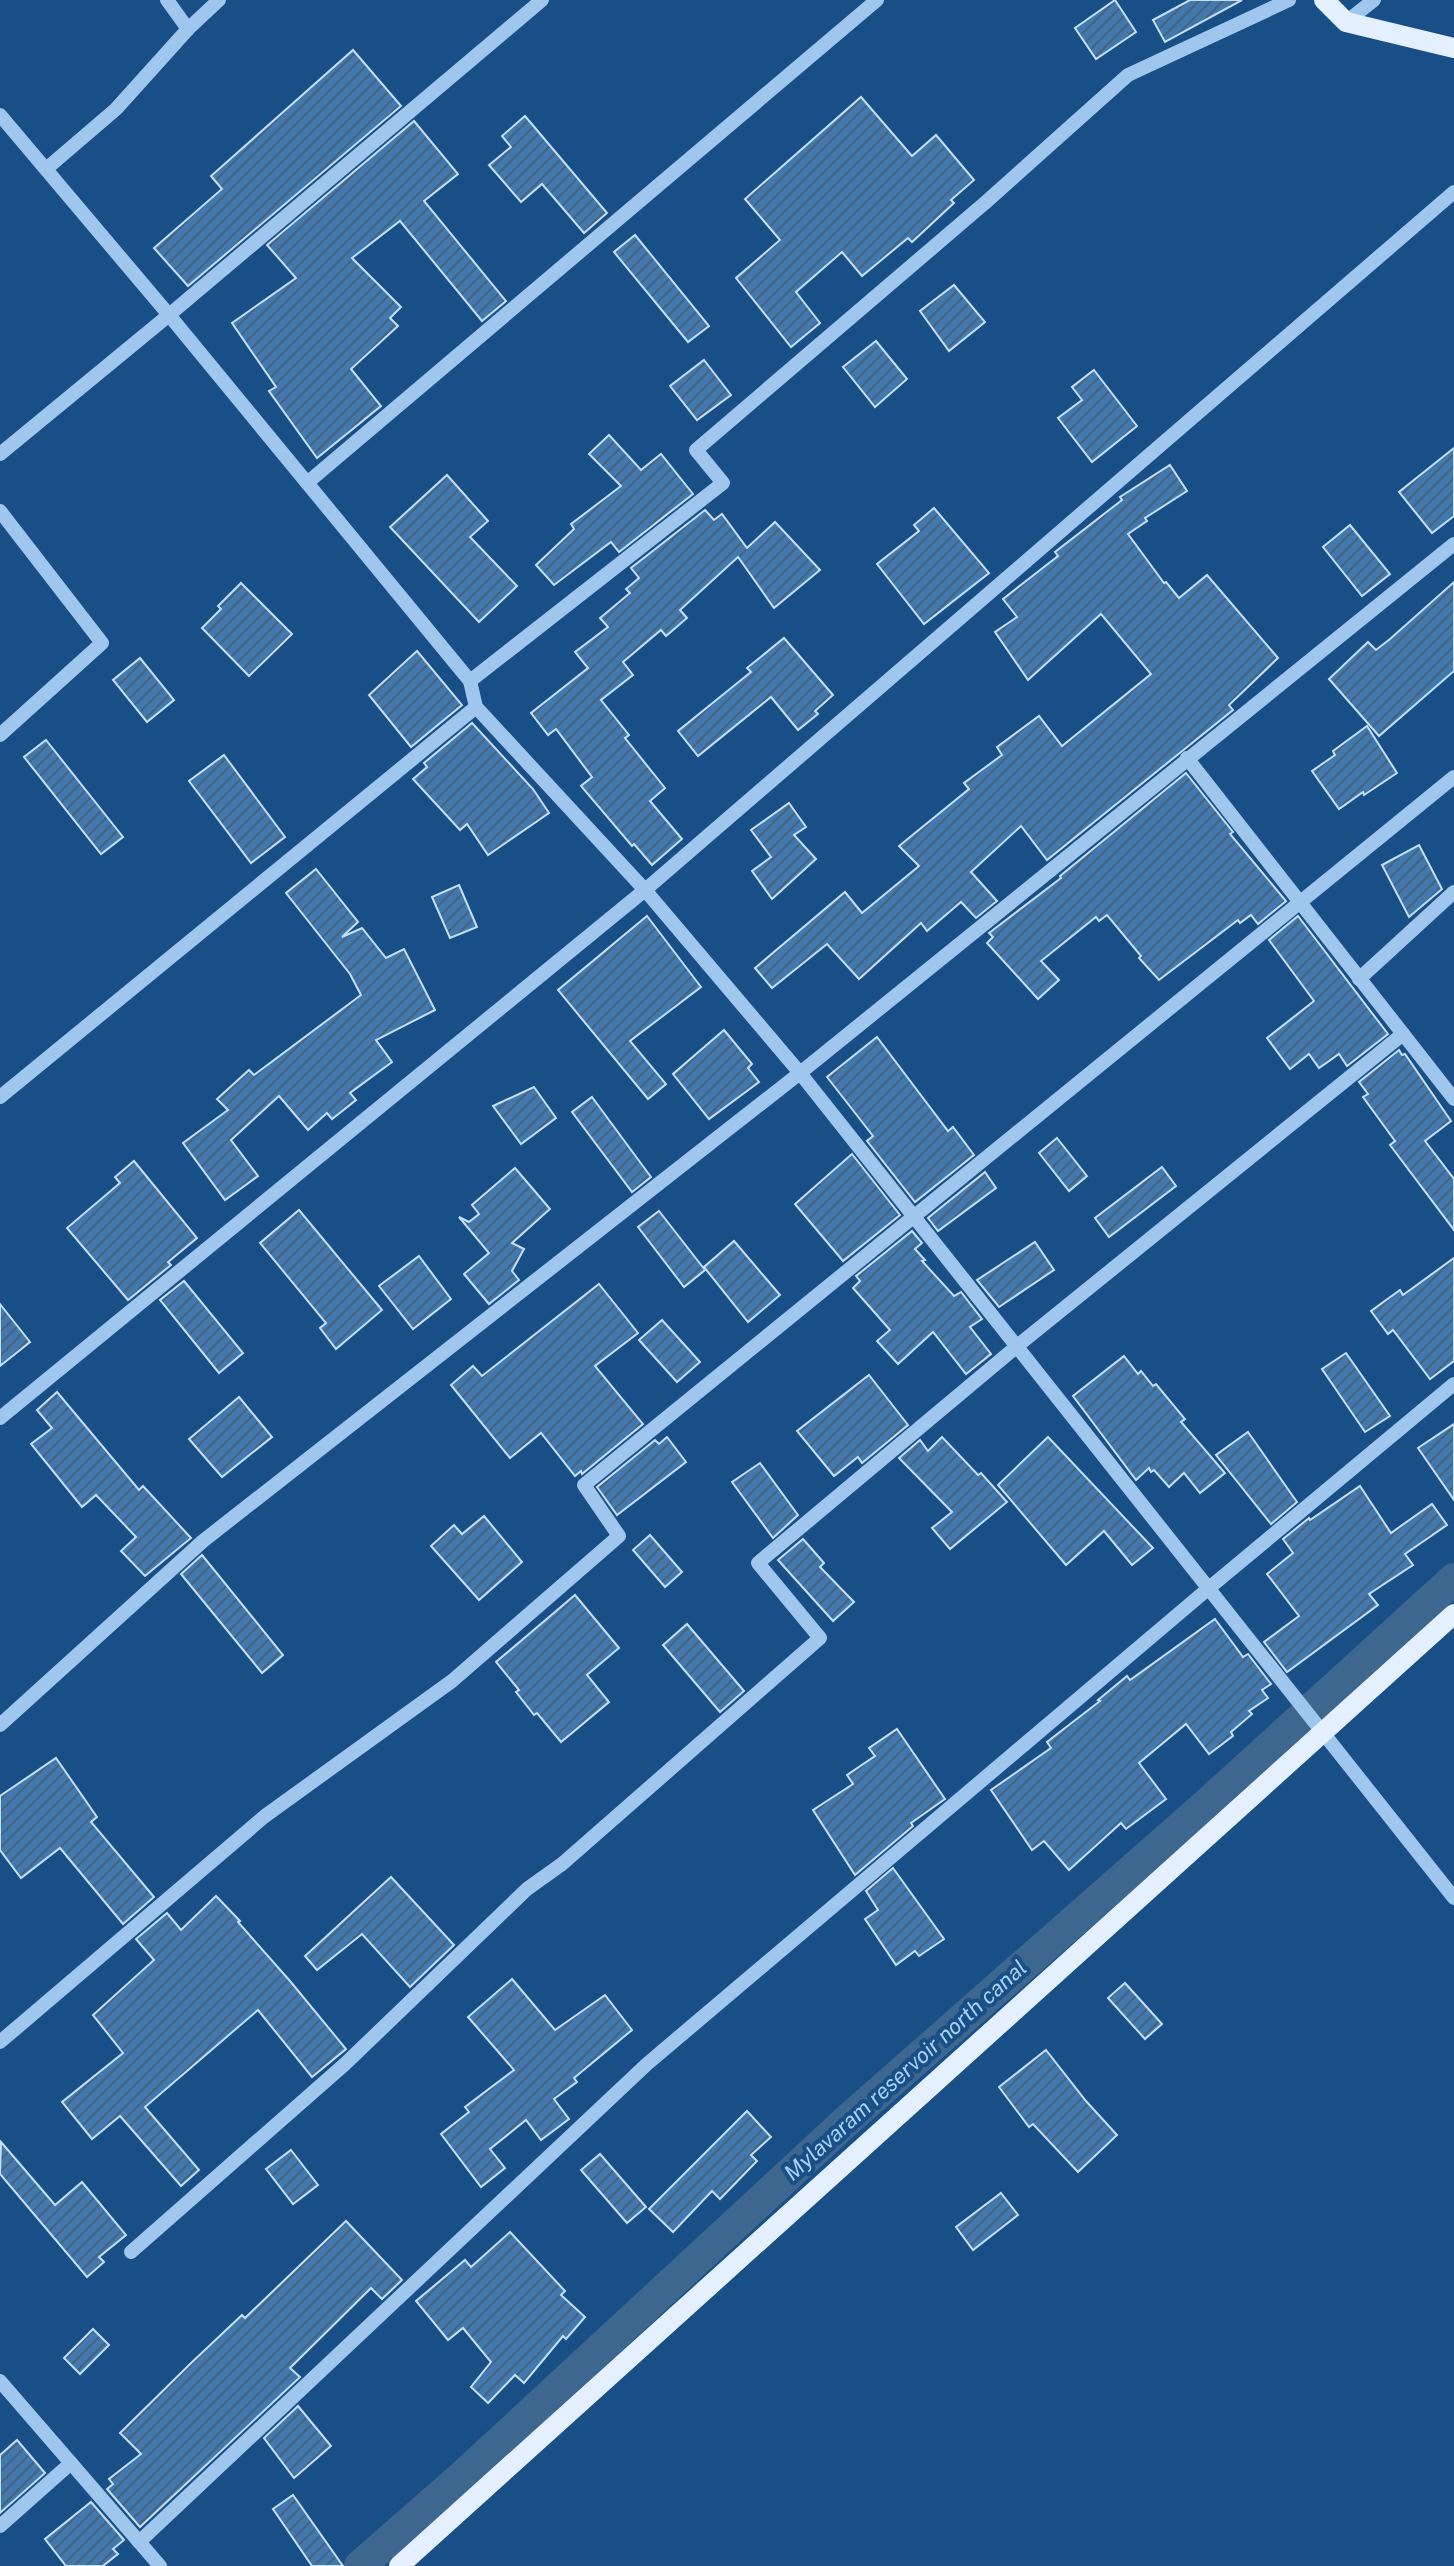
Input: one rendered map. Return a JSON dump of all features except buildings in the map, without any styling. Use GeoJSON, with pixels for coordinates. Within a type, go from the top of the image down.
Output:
{"type":"FeatureCollection","features":[{"type":"Feature","properties":{"kind":"main road"},"geometry":{"type":"LineString","coordinates":[[1324,0],[1346,22],[1454,48]]}},
{"type":"Feature","properties":{"kind":"main road"},"geometry":{"type":"LineString","coordinates":[[399,2566],[1454,1614]]}},
{"type":"Feature","properties":{"kind":"street"},"geometry":{"type":"LineString","coordinates":[[167,0],[188,29]]}},
{"type":"Feature","properties":{"kind":"street"},"geometry":{"type":"LineString","coordinates":[[46,169],[116,109],[188,29],[219,0]]}},
{"type":"Feature","properties":{"kind":"street"},"geometry":{"type":"LineString","coordinates":[[0,454],[542,0]]}},
{"type":"Feature","properties":{"kind":"street"},"geometry":{"type":"LineString","coordinates":[[307,483],[877,0]]}},
{"type":"Feature","properties":{"kind":"street"},"geometry":{"type":"LineString","coordinates":[[470,681],[723,483],[696,450],[986,202],[1128,75],[1289,0]]}},
{"type":"Feature","properties":{"kind":"street"},"geometry":{"type":"LineString","coordinates":[[1346,22],[1374,0]]}},
{"type":"Feature","properties":{"kind":"street"},"geometry":{"type":"LineString","coordinates":[[0,115],[470,681],[476,707],[645,890],[800,1073],[1454,1898]]}},
{"type":"Feature","properties":{"kind":"street"},"geometry":{"type":"LineString","coordinates":[[0,1418],[645,890],[1454,192]]}},
{"type":"Feature","properties":{"kind":"street"},"geometry":{"type":"LineString","coordinates":[[0,511],[102,643],[0,735]]}},
{"type":"Feature","properties":{"kind":"street"},"geometry":{"type":"LineString","coordinates":[[0,1725],[203,1541],[800,1073],[1454,544]]}},
{"type":"Feature","properties":{"kind":"street"},"geometry":{"type":"LineString","coordinates":[[0,1097],[476,707]]}},
{"type":"Feature","properties":{"kind":"street"},"geometry":{"type":"LineString","coordinates":[[1187,758],[1454,1099]]}},
{"type":"Feature","properties":{"kind":"street"},"geometry":{"type":"LineString","coordinates":[[0,2042],[265,1816],[452,1681],[619,1536],[584,1485],[1454,777]]}},
{"type":"Feature","properties":{"kind":"street"},"geometry":{"type":"LineString","coordinates":[[1359,979],[1454,892]]}},
{"type":"Feature","properties":{"kind":"street"},"geometry":{"type":"LineString","coordinates":[[131,2252],[345,2064],[527,1889],[562,1864],[820,1638],[758,1563],[1016,1347],[1403,1034]]}},
{"type":"Feature","properties":{"kind":"street"},"geometry":{"type":"LineString","coordinates":[[139,2542],[647,2064],[1454,1384]]}},
{"type":"Feature","properties":{"kind":"street"},"geometry":{"type":"LineString","coordinates":[[0,2381],[160,2566]]}},
{"type":"Feature","properties":{"kind":"street"},"geometry":{"type":"LineString","coordinates":[[0,2526],[71,2463]]}},
{"type":"Feature","properties":{"kind":"waterway","name":"Mylavaram reservoir north canal"},"geometry":{"type":"LineString","coordinates":[[360,2566],[464,2475],[851,2117],[1207,1804],[1454,1579]]}}]}
